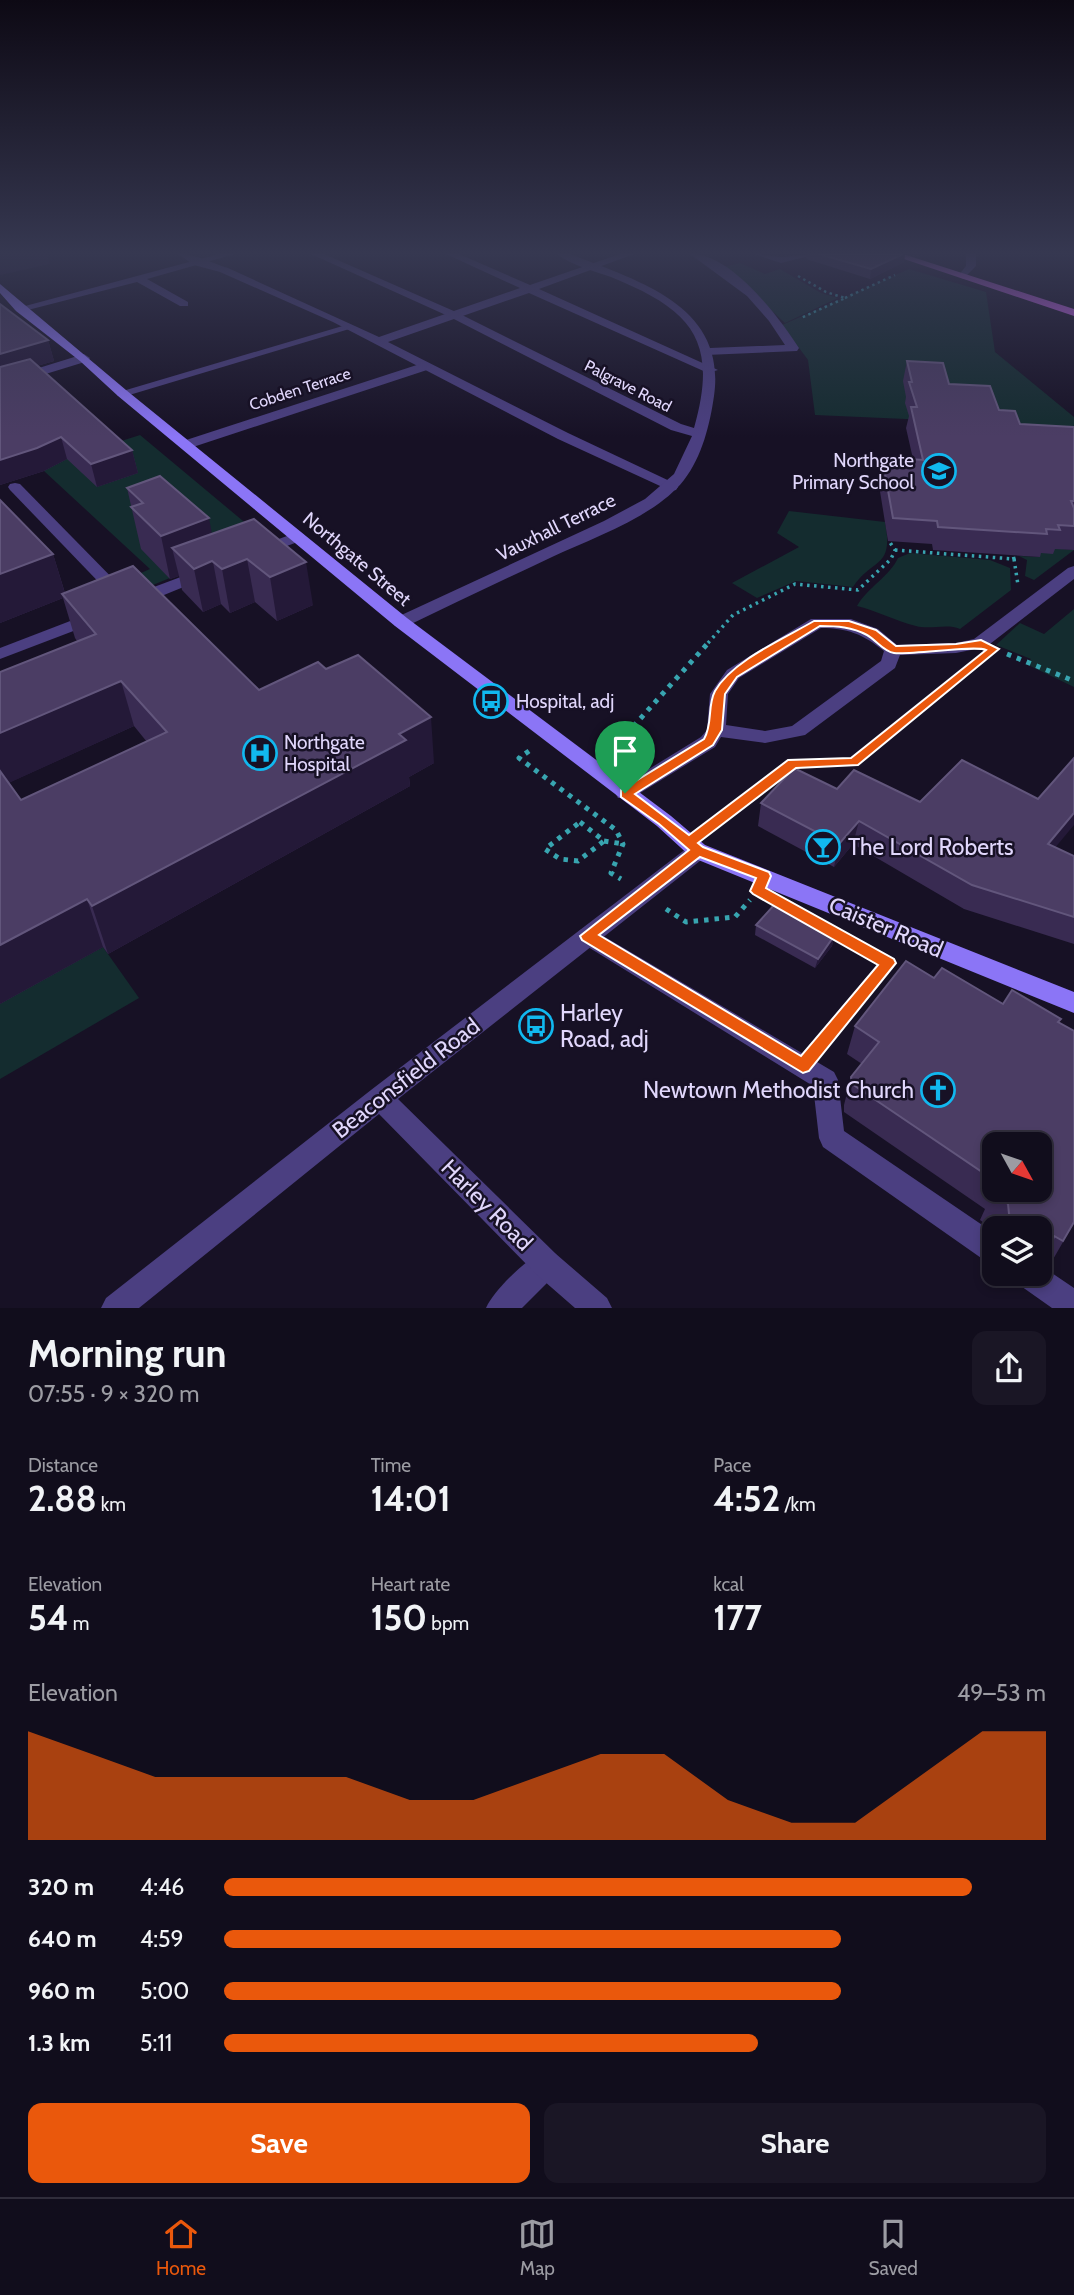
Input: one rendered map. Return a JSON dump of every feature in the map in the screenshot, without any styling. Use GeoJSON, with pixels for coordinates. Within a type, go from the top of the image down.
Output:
{"type":"FeatureCollection","features":[{"type":"Feature","properties":{"kind":"street","name":"Northgate Street"},"geometry":{"type":"LineString","coordinates":[[28,315],[401,622],[693,847]]}},
{"type":"Feature","properties":{"kind":"street"},"geometry":{"type":"LineString","coordinates":[[324,315],[563,436],[671,487]]}},
{"type":"Feature","properties":{"kind":"street"},"geometry":{"type":"LineString","coordinates":[[379,341],[449,315]]}},
{"type":"Feature","properties":{"kind":"street","name":"Palgrave Road"},"geometry":{"type":"LineString","coordinates":[[454,315],[676,427],[699,434]]}},
{"type":"Feature","properties":{"kind":"street"},"geometry":{"type":"LineString","coordinates":[[591,315],[712,370]]}},
{"type":"Feature","properties":{"kind":"street","name":"Vauxhall Terrace"},"geometry":{"type":"LineString","coordinates":[[401,622],[626,516],[671,487],[684,470],[699,434],[711,392],[712,370],[706,341],[685,315]]}},
{"type":"Feature","properties":{"kind":"street"},"geometry":{"type":"LineString","coordinates":[[709,352],[793,348],[772,315]]}},
{"type":"Feature","properties":{"kind":"street"},"geometry":{"type":"LineString","coordinates":[[122,393],[350,327]]}},
{"type":"Feature","properties":{"kind":"street"},"geometry":{"type":"LineString","coordinates":[[0,384],[83,358]]}},
{"type":"Feature","properties":{"kind":"street","name":"Cobden Terrace"},"geometry":{"type":"LineString","coordinates":[[185,445],[426,366]]}},
{"type":"Feature","properties":{"kind":"street"},"geometry":{"type":"LineString","coordinates":[[15,487],[115,608]]}},
{"type":"Feature","properties":{"kind":"street"},"geometry":{"type":"LineString","coordinates":[[249,555],[298,537]]}},
{"type":"Feature","properties":{"kind":"street"},"geometry":{"type":"LineString","coordinates":[[0,654],[213,570]]}},
{"type":"Feature","properties":{"kind":"street"},"geometry":{"type":"LineString","coordinates":[[625,793],[708,742],[716,730],[719,694],[733,674],[817,623],[845,623],[872,633],[893,650],[987,646],[1074,571]]}},
{"type":"Feature","properties":{"kind":"street"},"geometry":{"type":"LineString","coordinates":[[716,730],[765,737],[798,731],[889,664],[893,650]]}},
{"type":"Feature","properties":{"kind":"street","name":"Caister Road"},"geometry":{"type":"LineString","coordinates":[[693,847],[1074,1003]]}},
{"type":"Feature","properties":{"kind":"street","name":"Beaconsfield Road"},"geometry":{"type":"LineString","coordinates":[[116,1308],[588,936],[693,847]]}},
{"type":"Feature","properties":{"kind":"street"},"geometry":{"type":"LineString","coordinates":[[588,936],[825,1080],[832,1138],[982,1242]]}},
{"type":"Feature","properties":{"kind":"street","name":"Harley Road"},"geometry":{"type":"LineString","coordinates":[[380,1098],[545,1264],[597,1308]]}},
{"type":"Feature","properties":{"kind":"street"},"geometry":{"type":"LineString","coordinates":[[501,1308],[545,1264]]}},
{"type":"Feature","properties":{"kind":"street"},"geometry":{"type":"LineString","coordinates":[[1045,1286],[1074,1306]]}},
{"type":"Feature","properties":{"kind":"path"},"geometry":{"type":"LineString","coordinates":[[781,327],[807,315]]}},
{"type":"Feature","properties":{"kind":"path"},"geometry":{"type":"LineString","coordinates":[[895,550],[1014,559],[1013,555]]}},
{"type":"Feature","properties":{"kind":"path"},"geometry":{"type":"LineString","coordinates":[[693,847],[793,763],[854,762],[987,646],[1018,656],[1074,681]]}},
{"type":"Feature","properties":{"kind":"path"},"geometry":{"type":"LineString","coordinates":[[551,738],[519,758],[616,830],[624,844]]}},
{"type":"Feature","properties":{"kind":"path"},"geometry":{"type":"LineString","coordinates":[[604,841],[578,861],[559,859],[545,849],[580,822],[604,841],[624,844]]}},
{"type":"Feature","properties":{"kind":"path"},"geometry":{"type":"LineString","coordinates":[[624,844],[611,873],[686,922],[736,917],[758,891],[764,876]]}},
{"type":"Feature","properties":{"kind":"path"},"geometry":{"type":"LineString","coordinates":[[803,1066],[888,963],[853,943]]}},
{"type":"Feature","properties":{"kind":"green space"},"geometry":{"type":"Polygon","coordinates":[[[776,315],[802,315],[785,323],[776,315]]]}},
{"type":"Feature","properties":{"kind":"green space"},"geometry":{"type":"Polygon","coordinates":[[[805,315],[989,315],[995,352],[1074,417],[1074,449],[997,423],[815,415],[808,360],[782,325],[805,315]]]}},
{"type":"Feature","properties":{"kind":"green space"},"geometry":{"type":"Polygon","coordinates":[[[140,435],[255,531],[231,553],[143,589],[118,583],[150,569],[44,471],[50,464],[140,435]]]}},
{"type":"Feature","properties":{"kind":"green space"},"geometry":{"type":"Polygon","coordinates":[[[789,511],[885,522],[887,548],[880,561],[853,587],[796,581],[757,598],[732,583],[799,547],[777,533],[789,511]]]}},
{"type":"Feature","properties":{"kind":"green space"},"geometry":{"type":"Polygon","coordinates":[[[1051,548],[1074,550],[1034,580],[1025,576],[1027,560],[1019,556],[1039,557],[1039,553],[1051,548]]]}},
{"type":"Feature","properties":{"kind":"green space"},"geometry":{"type":"Polygon","coordinates":[[[910,553],[990,560],[1010,568],[1011,590],[960,629],[916,626],[857,606],[866,593],[890,571],[898,558],[910,553]]]}},
{"type":"Feature","properties":{"kind":"green space"},"geometry":{"type":"Polygon","coordinates":[[[1074,609],[1074,687],[1026,664],[1031,659],[996,645],[1020,623],[1044,634],[1074,609]]]}},
{"type":"Feature","properties":{"kind":"green space"},"geometry":{"type":"Polygon","coordinates":[[[103,947],[139,998],[0,1079],[0,1003],[103,947]]]}},
{"type":"Feature","properties":{"kind":"building"},"geometry":{"type":"Polygon","coordinates":[[[0,315],[15,315],[48,340],[0,354],[0,315]]]}},
{"type":"Feature","properties":{"kind":"building"},"geometry":{"type":"Polygon","coordinates":[[[30,359],[132,450],[91,464],[61,437],[0,460],[0,367],[30,359]]]}},
{"type":"Feature","properties":{"kind":"building"},"geometry":{"type":"Polygon","coordinates":[[[907,361],[943,363],[949,384],[990,386],[999,410],[1015,411],[1020,424],[1074,427],[1074,501],[1071,501],[1074,508],[1074,526],[1058,525],[1060,530],[1046,529],[1047,534],[938,527],[937,521],[893,518],[882,457],[923,460],[911,407],[917,407],[909,382],[912,382],[907,361]]]}},
{"type":"Feature","properties":{"kind":"building"},"geometry":{"type":"Polygon","coordinates":[[[160,476],[209,518],[161,536],[131,507],[143,503],[127,488],[160,476]]]}},
{"type":"Feature","properties":{"kind":"building"},"geometry":{"type":"Polygon","coordinates":[[[0,500],[53,554],[0,574],[0,500]]]}},
{"type":"Feature","properties":{"kind":"building"},"geometry":{"type":"Polygon","coordinates":[[[254,519],[306,562],[270,577],[247,559],[222,569],[212,561],[194,569],[172,548],[254,519]]]}},
{"type":"Feature","properties":{"kind":"building"},"geometry":{"type":"Polygon","coordinates":[[[133,566],[259,690],[318,662],[326,669],[358,655],[431,717],[399,734],[406,740],[92,906],[87,899],[0,945],[0,771],[21,800],[167,732],[121,681],[0,733],[0,672],[96,634],[62,594],[133,566]]]}},
{"type":"Feature","properties":{"kind":"building"},"geometry":{"type":"Polygon","coordinates":[[[1074,758],[1074,813],[1048,844],[1074,856],[1074,917],[972,885],[859,821],[839,844],[761,803],[794,768],[837,789],[854,770],[920,802],[962,760],[1038,799],[1074,758]]]}},
{"type":"Feature","properties":{"kind":"building"},"geometry":{"type":"Polygon","coordinates":[[[775,904],[834,936],[818,959],[756,925],[775,904]]]}},
{"type":"Feature","properties":{"kind":"building"},"geometry":{"type":"Polygon","coordinates":[[[906,961],[934,978],[942,968],[1003,1004],[1012,990],[1061,1019],[1058,1022],[1074,1031],[1074,1222],[1063,1241],[1054,1236],[1052,1243],[1052,1216],[1012,1216],[1005,1202],[1052,1202],[1052,1132],[982,1132],[982,1172],[852,1084],[851,1077],[879,1042],[855,1026],[906,961]]]}},
{"type":"Feature","properties":{"kind":"place","name":"Northgate Primary School"},"geometry":{"type":"Point","coordinates":[939,471]}},
{"type":"Feature","properties":{"kind":"place","name":"Hospital, adj"},"geometry":{"type":"Point","coordinates":[491,701]}},
{"type":"Feature","properties":{"kind":"place","name":"Northgate Hospital"},"geometry":{"type":"Point","coordinates":[260,753]}},
{"type":"Feature","properties":{"kind":"place","name":"The Lord Roberts"},"geometry":{"type":"Point","coordinates":[823,847]}},
{"type":"Feature","properties":{"kind":"place","name":"Harley Road, adj"},"geometry":{"type":"Point","coordinates":[536,1026]}},
{"type":"Feature","properties":{"kind":"place","name":"Newtown Methodist Church"},"geometry":{"type":"Point","coordinates":[938,1090]}},
{"type":"Feature","properties":{"kind":"route"},"geometry":{"type":"LineString","coordinates":[[625,793],[664,821],[698,851],[764,876],[758,891],[888,963],[803,1066],[588,936],[698,851],[688,842],[793,763],[854,762],[993,649],[981,643],[956,648],[893,650],[872,633],[845,623],[817,623],[733,674],[719,694],[716,730],[708,742],[625,793]]}}]}
